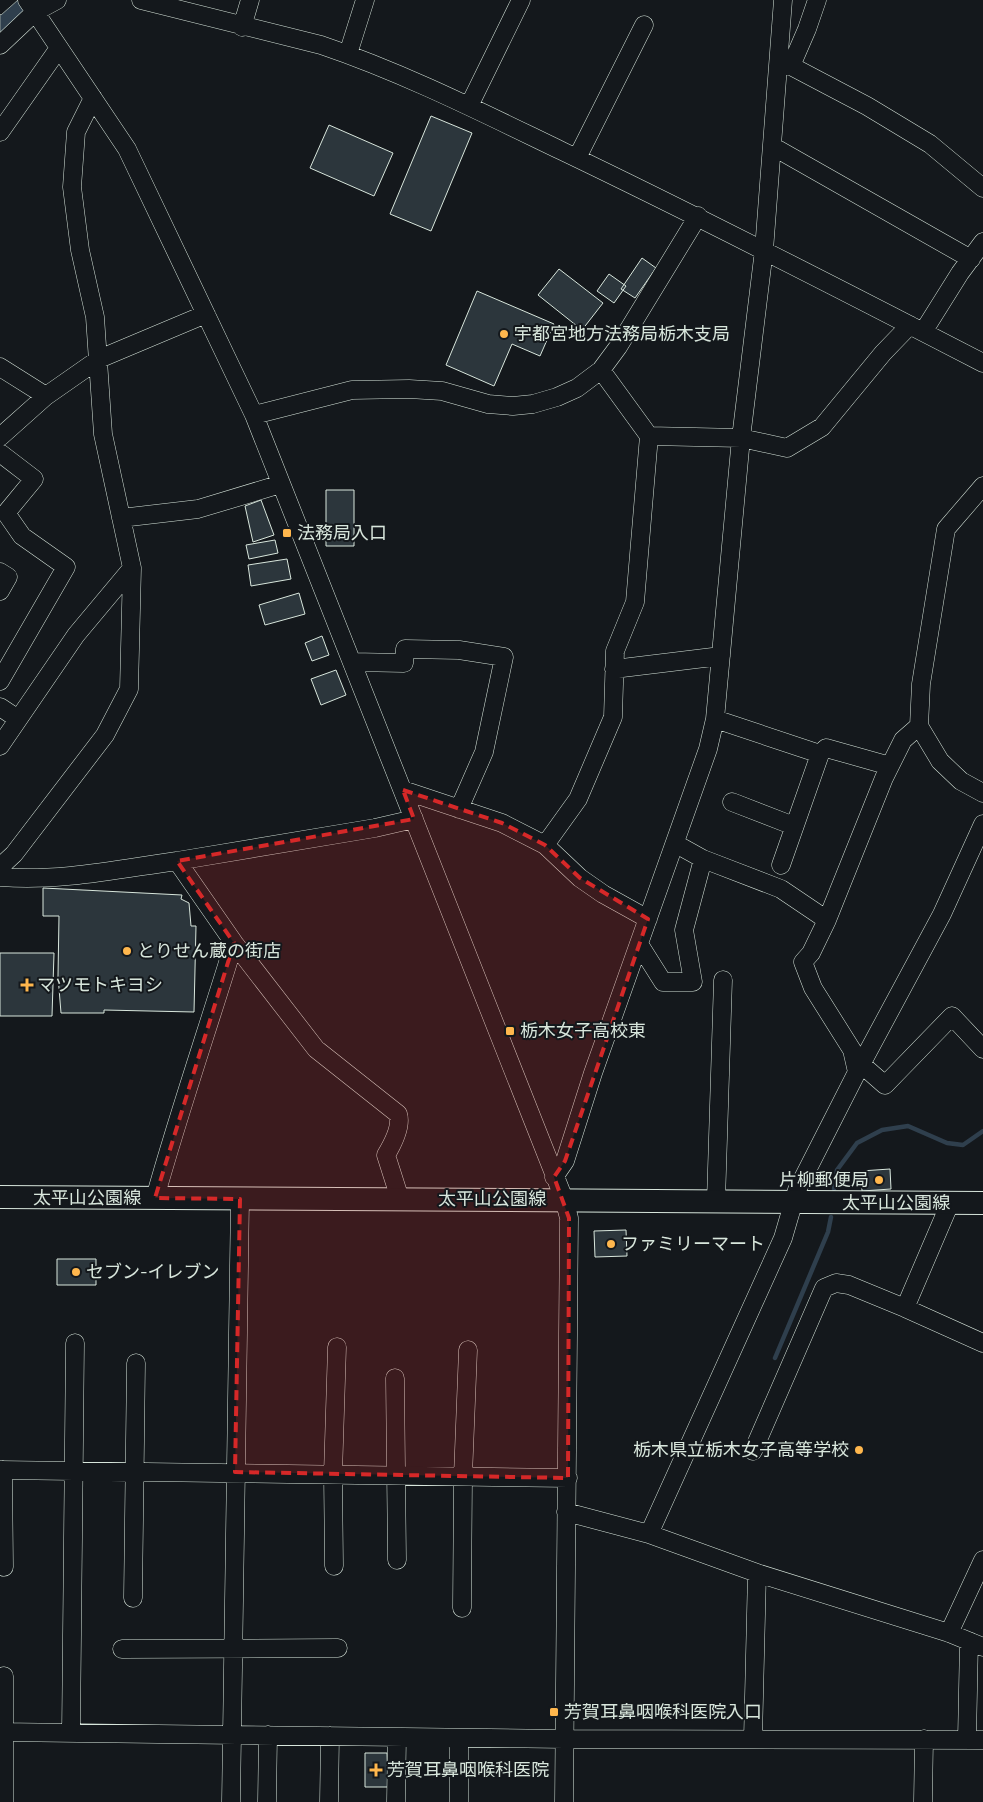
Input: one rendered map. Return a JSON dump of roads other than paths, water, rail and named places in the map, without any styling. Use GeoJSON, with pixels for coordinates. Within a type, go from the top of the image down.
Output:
{"type":"FeatureCollection","features":[{"type":"Feature","properties":{"kind":"main road","name":"太平山公園線"},"geometry":{"type":"LineString","coordinates":[[0,1197],[983,1203]]}},
{"type":"Feature","properties":{"kind":"street"},"geometry":{"type":"LineString","coordinates":[[0,45],[31,6],[57,0]]}},
{"type":"Feature","properties":{"kind":"street"},"geometry":{"type":"LineString","coordinates":[[141,0],[242,27],[321,45],[348,54],[469,106],[698,216],[983,363]]}},
{"type":"Feature","properties":{"kind":"street"},"geometry":{"type":"LineString","coordinates":[[242,27],[250,0]]}},
{"type":"Feature","properties":{"kind":"street"},"geometry":{"type":"LineString","coordinates":[[348,54],[365,0]]}},
{"type":"Feature","properties":{"kind":"street"},"geometry":{"type":"LineString","coordinates":[[469,106],[521,0]]}},
{"type":"Feature","properties":{"kind":"street"},"geometry":{"type":"LineString","coordinates":[[554,1177],[565,1161],[593,1073],[676,844],[708,749],[715,719],[741,438],[764,250],[772,146],[785,65],[783,0]]}},
{"type":"Feature","properties":{"kind":"street"},"geometry":{"type":"LineString","coordinates":[[785,65],[807,29],[817,0]]}},
{"type":"Feature","properties":{"kind":"street"},"geometry":{"type":"LineString","coordinates":[[31,6],[127,149],[254,415],[564,1199],[569,1218],[564,1802]]}},
{"type":"Feature","properties":{"kind":"street"},"geometry":{"type":"LineString","coordinates":[[577,158],[644,25]]}},
{"type":"Feature","properties":{"kind":"street"},"geometry":{"type":"LineString","coordinates":[[0,132],[59,48]]}},
{"type":"Feature","properties":{"kind":"street"},"geometry":{"type":"LineString","coordinates":[[785,65],[867,106],[930,144],[983,188]]}},
{"type":"Feature","properties":{"kind":"street"},"geometry":{"type":"LineString","coordinates":[[0,867],[14,854],[105,735],[129,689],[132,568],[103,434],[95,316],[80,250],[72,187],[76,132],[93,98]]}},
{"type":"Feature","properties":{"kind":"street"},"geometry":{"type":"LineString","coordinates":[[772,146],[971,259]]}},
{"type":"Feature","properties":{"kind":"street"},"geometry":{"type":"LineString","coordinates":[[254,415],[352,390],[408,389],[442,391],[488,404],[513,406],[533,404],[557,397],[577,388],[601,370],[618,347],[698,216]]}},
{"type":"Feature","properties":{"kind":"street"},"geometry":{"type":"LineString","coordinates":[[650,436],[741,438],[787,448],[822,427],[883,352],[916,329],[983,242]]}},
{"type":"Feature","properties":{"kind":"street"},"geometry":{"type":"LineString","coordinates":[[0,437],[46,396],[99,359],[206,314]]}},
{"type":"Feature","properties":{"kind":"street"},"geometry":{"type":"LineString","coordinates":[[0,367],[46,396]]}},
{"type":"Feature","properties":{"kind":"street"},"geometry":{"type":"LineString","coordinates":[[544,845],[578,799],[604,743],[613,717],[615,652],[635,602],[650,436],[601,370]]}},
{"type":"Feature","properties":{"kind":"street"},"geometry":{"type":"LineString","coordinates":[[0,453],[34,479],[6,512],[22,536],[66,567],[0,681]]}},
{"type":"Feature","properties":{"kind":"street"},"geometry":{"type":"LineString","coordinates":[[121,518],[198,509],[282,484]]}},
{"type":"Feature","properties":{"kind":"street"},"geometry":{"type":"LineString","coordinates":[[983,486],[946,529],[921,684],[919,726],[940,761],[961,780],[983,793]]}},
{"type":"Feature","properties":{"kind":"street"},"geometry":{"type":"LineString","coordinates":[[0,746],[76,635],[132,568]]}},
{"type":"Feature","properties":{"kind":"street"},"geometry":{"type":"LineString","coordinates":[[0,572],[8,577],[0,591]]}},
{"type":"Feature","properties":{"kind":"street"},"geometry":{"type":"LineString","coordinates":[[352,662],[404,663],[405,649],[459,650],[504,657],[484,752],[459,809]]}},
{"type":"Feature","properties":{"kind":"street"},"geometry":{"type":"LineString","coordinates":[[614,669],[721,656]]}},
{"type":"Feature","properties":{"kind":"street"},"geometry":{"type":"LineString","coordinates":[[0,707],[18,719]]}},
{"type":"Feature","properties":{"kind":"street"},"geometry":{"type":"LineString","coordinates":[[715,719],[820,754]]}},
{"type":"Feature","properties":{"kind":"street"},"geometry":{"type":"LineString","coordinates":[[919,726],[903,740],[890,766],[828,920],[812,953],[803,962],[813,988],[852,1050],[859,1068],[885,1085],[952,1016],[983,1049]]}},
{"type":"Feature","properties":{"kind":"street"},"geometry":{"type":"LineString","coordinates":[[780,865],[820,754],[826,748],[890,766]]}},
{"type":"Feature","properties":{"kind":"street"},"geometry":{"type":"LineString","coordinates":[[403,790],[502,823],[544,845],[580,878],[603,894],[648,919]]}},
{"type":"Feature","properties":{"kind":"street"},"geometry":{"type":"LineString","coordinates":[[732,802],[794,826]]}},
{"type":"Feature","properties":{"kind":"street"},"geometry":{"type":"LineString","coordinates":[[0,877],[24,879],[72,876],[177,861],[374,828],[414,819]]}},
{"type":"Feature","properties":{"kind":"street"},"geometry":{"type":"LineString","coordinates":[[649,1534],[783,1238],[792,1203],[859,1068],[942,914],[983,824]]}},
{"type":"Feature","properties":{"kind":"street"},"geometry":{"type":"LineString","coordinates":[[676,844],[704,859],[781,889],[828,920]]}},
{"type":"Feature","properties":{"kind":"street"},"geometry":{"type":"LineString","coordinates":[[639,944],[663,982],[693,982],[684,930],[704,859]]}},
{"type":"Feature","properties":{"kind":"street"},"geometry":{"type":"LineString","coordinates":[[177,861],[234,943],[316,1049],[398,1114],[400,1120],[391,1148],[386,1155],[400,1199]]}},
{"type":"Feature","properties":{"kind":"street"},"geometry":{"type":"LineString","coordinates":[[155,1198],[174,1127],[206,1037],[234,943]]}},
{"type":"Feature","properties":{"kind":"street"},"geometry":{"type":"LineString","coordinates":[[716,1201],[723,980]]}},
{"type":"Feature","properties":{"kind":"street"},"geometry":{"type":"LineString","coordinates":[[232,1802],[232,1648],[240,1199]]}},
{"type":"Feature","properties":{"kind":"street"},"geometry":{"type":"LineString","coordinates":[[905,1308],[950,1203]]}},
{"type":"Feature","properties":{"kind":"street"},"geometry":{"type":"LineString","coordinates":[[753,1451],[824,1288],[836,1283],[848,1285],[983,1343]]}},
{"type":"Feature","properties":{"kind":"street"},"geometry":{"type":"LineString","coordinates":[[71,1733],[74,1343]]}},
{"type":"Feature","properties":{"kind":"street"},"geometry":{"type":"LineString","coordinates":[[334,1566],[332,1474],[337,1347]]}},
{"type":"Feature","properties":{"kind":"street"},"geometry":{"type":"LineString","coordinates":[[462,1608],[463,1476],[468,1350]]}},
{"type":"Feature","properties":{"kind":"street"},"geometry":{"type":"LineString","coordinates":[[133,1598],[136,1363]]}},
{"type":"Feature","properties":{"kind":"street"},"geometry":{"type":"LineString","coordinates":[[395,1378],[397,1560]]}},
{"type":"Feature","properties":{"kind":"street"},"geometry":{"type":"LineString","coordinates":[[4,1567],[2,1470],[568,1478]]}},
{"type":"Feature","properties":{"kind":"street"},"geometry":{"type":"LineString","coordinates":[[3,1732],[564,1739],[975,1739],[976,1644],[949,1633],[757,1573],[649,1534],[566,1512]]}},
{"type":"Feature","properties":{"kind":"street"},"geometry":{"type":"LineString","coordinates":[[949,1633],[983,1560]]}},
{"type":"Feature","properties":{"kind":"street"},"geometry":{"type":"LineString","coordinates":[[753,1738],[757,1573]]}},
{"type":"Feature","properties":{"kind":"street"},"geometry":{"type":"LineString","coordinates":[[122,1649],[338,1648]]}},
{"type":"Feature","properties":{"kind":"street"},"geometry":{"type":"LineString","coordinates":[[4,1676],[4,1802]]}},
{"type":"Feature","properties":{"kind":"street"},"geometry":{"type":"LineString","coordinates":[[267,1802],[268,1735]]}},
{"type":"Feature","properties":{"kind":"street"},"geometry":{"type":"LineString","coordinates":[[329,1802],[330,1736]]}},
{"type":"Feature","properties":{"kind":"street"},"geometry":{"type":"LineString","coordinates":[[396,1802],[397,1737]]}},
{"type":"Feature","properties":{"kind":"street"},"geometry":{"type":"LineString","coordinates":[[459,1738],[459,1802]]}},
{"type":"Feature","properties":{"kind":"street"},"geometry":{"type":"LineString","coordinates":[[923,1802],[924,1739]]}},
{"type":"Feature","properties":{"kind":"water"},"geometry":{"type":"Polygon","coordinates":[[[18,0],[45,0],[0,36],[0,14],[18,0]]]}},
{"type":"Feature","properties":{"kind":"waterway"},"geometry":{"type":"LineString","coordinates":[[834,1189],[837,1170],[857,1143],[882,1130],[908,1126],[947,1143],[963,1145],[983,1131]]}},
{"type":"Feature","properties":{"kind":"waterway"},"geometry":{"type":"LineString","coordinates":[[775,1358],[828,1232],[831,1217]]}},
{"type":"Feature","properties":{"kind":"place","name":"宇都宮地方法務局栃木支局"},"geometry":{"type":"Point","coordinates":[504,334]}},
{"type":"Feature","properties":{"kind":"place","name":"法務局入口"},"geometry":{"type":"Point","coordinates":[287,533]}},
{"type":"Feature","properties":{"kind":"place","name":"とりせん蔵の街店"},"geometry":{"type":"Point","coordinates":[127,951]}},
{"type":"Feature","properties":{"kind":"place","name":"マツモトキヨシ"},"geometry":{"type":"Point","coordinates":[27,985]}},
{"type":"Feature","properties":{"kind":"place","name":"栃木女子高校東"},"geometry":{"type":"Point","coordinates":[510,1031]}},
{"type":"Feature","properties":{"kind":"place","name":"片柳郵便局"},"geometry":{"type":"Point","coordinates":[879,1180]}},
{"type":"Feature","properties":{"kind":"place","name":"ファミリーマート"},"geometry":{"type":"Point","coordinates":[611,1244]}},
{"type":"Feature","properties":{"kind":"place","name":"セブン-イレブン"},"geometry":{"type":"Point","coordinates":[76,1272]}},
{"type":"Feature","properties":{"kind":"place","name":"栃木県立栃木女子高等学校"},"geometry":{"type":"Point","coordinates":[859,1450]}},
{"type":"Feature","properties":{"kind":"place","name":"芳賀耳鼻咽喉科医院入口"},"geometry":{"type":"Point","coordinates":[554,1712]}},
{"type":"Feature","properties":{"kind":"place","name":"芳賀耳鼻咽喉科医院"},"geometry":{"type":"Point","coordinates":[376,1770]}}]}
